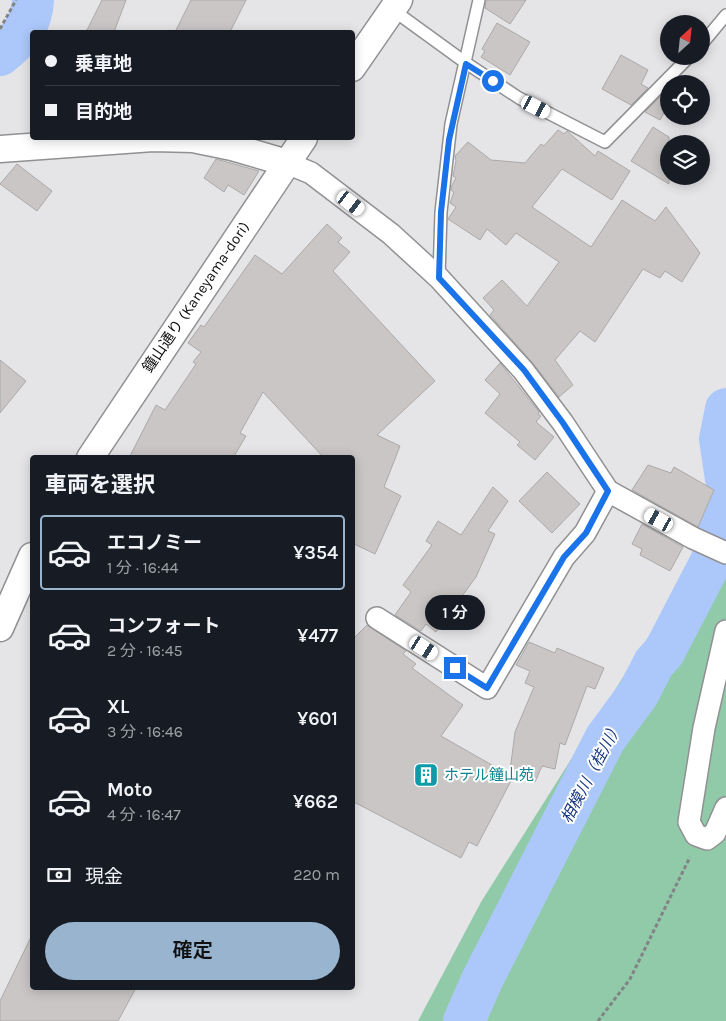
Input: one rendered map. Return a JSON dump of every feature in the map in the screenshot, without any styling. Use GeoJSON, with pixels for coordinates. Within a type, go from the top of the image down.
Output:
{"type":"FeatureCollection","features":[{"type":"Feature","properties":{"kind":"street"},"geometry":{"type":"LineString","coordinates":[[355,64],[396,5]]}},
{"type":"Feature","properties":{"kind":"street"},"geometry":{"type":"LineString","coordinates":[[0,149],[125,140]]}},
{"type":"Feature","properties":{"kind":"street"},"geometry":{"type":"LineString","coordinates":[[197,140],[287,163],[311,173],[391,234],[439,278],[524,370],[563,423],[608,491],[693,538],[726,553]]}},
{"type":"Feature","properties":{"kind":"street","name":"鐘山通り (Kaneyama-dori)"},"geometry":{"type":"LineString","coordinates":[[92,455],[303,140]]}},
{"type":"Feature","properties":{"kind":"street"},"geometry":{"type":"LineString","coordinates":[[377,618],[487,688],[564,557],[586,533],[608,491]]}},
{"type":"Feature","properties":{"kind":"street"},"geometry":{"type":"LineString","coordinates":[[0,628],[30,560]]}},
{"type":"Feature","properties":{"kind":"street"},"geometry":{"type":"LineString","coordinates":[[726,632],[704,728],[689,822],[696,835],[707,839],[715,833],[726,808]]}},
{"type":"Feature","properties":{"kind":"lane"},"geometry":{"type":"LineString","coordinates":[[439,278],[441,212],[450,133],[479,0]]}},
{"type":"Feature","properties":{"kind":"lane"},"geometry":{"type":"LineString","coordinates":[[396,5],[466,64],[519,98],[605,142],[681,65]]}},
{"type":"Feature","properties":{"kind":"lane"},"geometry":{"type":"LineString","coordinates":[[710,35],[726,15]]}},
{"type":"Feature","properties":{"kind":"path"},"geometry":{"type":"LineString","coordinates":[[0,29],[16,0]]}},
{"type":"Feature","properties":{"kind":"path"},"geometry":{"type":"LineString","coordinates":[[598,1021],[630,979],[690,857],[696,835]]}},
{"type":"Feature","properties":{"kind":"green space"},"geometry":{"type":"Polygon","coordinates":[[[726,539],[726,1021],[418,1021],[481,902],[654,628],[726,539]]]}},
{"type":"Feature","properties":{"kind":"building"},"geometry":{"type":"Polygon","coordinates":[[[102,0],[126,0],[115,30],[87,30],[102,0]]]}},
{"type":"Feature","properties":{"kind":"building"},"geometry":{"type":"Polygon","coordinates":[[[191,0],[246,0],[231,30],[176,30],[191,0]]]}},
{"type":"Feature","properties":{"kind":"building"},"geometry":{"type":"Polygon","coordinates":[[[486,0],[526,0],[510,24],[485,8],[486,0]]]}},
{"type":"Feature","properties":{"kind":"building"},"geometry":{"type":"Polygon","coordinates":[[[497,23],[530,42],[510,75],[481,57],[485,51],[482,49],[497,23]]]}},
{"type":"Feature","properties":{"kind":"building"},"geometry":{"type":"Polygon","coordinates":[[[621,55],[648,70],[641,84],[648,88],[631,105],[602,89],[621,55]]]}},
{"type":"Feature","properties":{"kind":"building"},"geometry":{"type":"Polygon","coordinates":[[[660,97],[660,120],[645,112],[660,97]]]}},
{"type":"Feature","properties":{"kind":"building"},"geometry":{"type":"Polygon","coordinates":[[[653,127],[666,135],[660,135],[660,179],[631,161],[653,127]]]}},
{"type":"Feature","properties":{"kind":"building"},"geometry":{"type":"Polygon","coordinates":[[[558,130],[564,134],[567,131],[595,156],[598,151],[630,171],[612,200],[562,169],[532,207],[591,247],[622,200],[655,221],[666,207],[700,253],[682,282],[665,271],[660,278],[643,269],[595,342],[580,331],[555,360],[573,385],[559,397],[532,362],[490,315],[494,310],[483,298],[502,280],[527,306],[559,262],[516,233],[506,245],[487,229],[480,240],[448,219],[456,207],[450,203],[454,192],[451,190],[452,185],[456,178],[453,176],[455,156],[468,142],[491,160],[525,163],[541,144],[544,146],[558,130]]]}},
{"type":"Feature","properties":{"kind":"building"},"geometry":{"type":"Polygon","coordinates":[[[216,159],[259,171],[244,195],[228,185],[224,192],[204,178],[216,159]]]}},
{"type":"Feature","properties":{"kind":"building"},"geometry":{"type":"Polygon","coordinates":[[[17,164],[52,191],[37,211],[0,184],[17,164]]]}},
{"type":"Feature","properties":{"kind":"building"},"geometry":{"type":"Polygon","coordinates":[[[327,224],[342,238],[338,242],[350,252],[333,271],[435,381],[377,435],[400,446],[384,487],[401,496],[375,554],[355,544],[355,455],[321,455],[263,392],[240,433],[246,436],[235,455],[131,455],[156,405],[165,410],[196,364],[193,362],[201,352],[188,343],[201,325],[204,327],[255,255],[282,274],[327,224]]]}},
{"type":"Feature","properties":{"kind":"building"},"geometry":{"type":"Polygon","coordinates":[[[0,360],[26,381],[0,413],[0,360]]]}},
{"type":"Feature","properties":{"kind":"building"},"geometry":{"type":"Polygon","coordinates":[[[500,363],[539,412],[538,414],[541,416],[536,422],[554,437],[535,460],[517,445],[520,442],[485,413],[500,394],[485,380],[500,363]]]}},
{"type":"Feature","properties":{"kind":"building"},"geometry":{"type":"Polygon","coordinates":[[[648,465],[671,473],[674,467],[714,490],[698,527],[632,490],[648,465]]]}},
{"type":"Feature","properties":{"kind":"building"},"geometry":{"type":"Polygon","coordinates":[[[547,472],[580,504],[552,533],[519,501],[547,472]]]}},
{"type":"Feature","properties":{"kind":"building"},"geometry":{"type":"Polygon","coordinates":[[[493,487],[508,501],[488,531],[495,534],[476,577],[436,632],[426,624],[421,631],[395,615],[411,592],[403,585],[432,545],[426,541],[438,521],[461,535],[493,487]]]}},
{"type":"Feature","properties":{"kind":"building"},"geometry":{"type":"Polygon","coordinates":[[[642,524],[683,547],[670,571],[640,555],[642,549],[632,544],[642,524]]]}},
{"type":"Feature","properties":{"kind":"building","name":"ホテル鐘山苑"},"geometry":{"type":"Polygon","coordinates":[[[367,625],[406,651],[403,654],[416,664],[412,668],[463,705],[441,736],[513,777],[477,846],[469,842],[461,858],[355,803],[355,637],[367,625]]]}},
{"type":"Feature","properties":{"kind":"building"},"geometry":{"type":"Polygon","coordinates":[[[529,642],[555,653],[557,648],[604,668],[595,689],[587,686],[565,745],[560,743],[555,769],[542,766],[535,782],[510,771],[515,732],[534,687],[525,683],[530,671],[516,665],[529,642]]]}},
{"type":"Feature","properties":{"kind":"building"},"geometry":{"type":"Polygon","coordinates":[[[30,939],[30,990],[135,990],[118,1021],[0,1021],[0,1001],[30,939]]]}},
{"type":"Feature","properties":{"kind":"waterway"},"geometry":{"type":"LineString","coordinates":[[0,55],[19,38],[30,17],[33,0]]}},
{"type":"Feature","properties":{"kind":"waterway","name":"相模川（桂川）"},"geometry":{"type":"LineString","coordinates":[[726,409],[720,439],[726,479]]}},
{"type":"Feature","properties":{"kind":"waterway","name":"相模川（桂川）"},"geometry":{"type":"LineString","coordinates":[[464,1021],[483,978],[605,739],[638,694],[654,663],[664,652],[716,552],[720,519],[726,498]]}},
{"type":"Feature","properties":{"kind":"place","name":"ホテル鐘山苑"},"geometry":{"type":"Point","coordinates":[426,775]}},
{"type":"Feature","properties":{"kind":"route"},"geometry":{"type":"LineString","coordinates":[[455,668],[487,688],[564,557],[586,533],[608,491],[563,423],[524,370],[439,278],[441,212],[451,124],[466,64],[493,81]]}}]}
